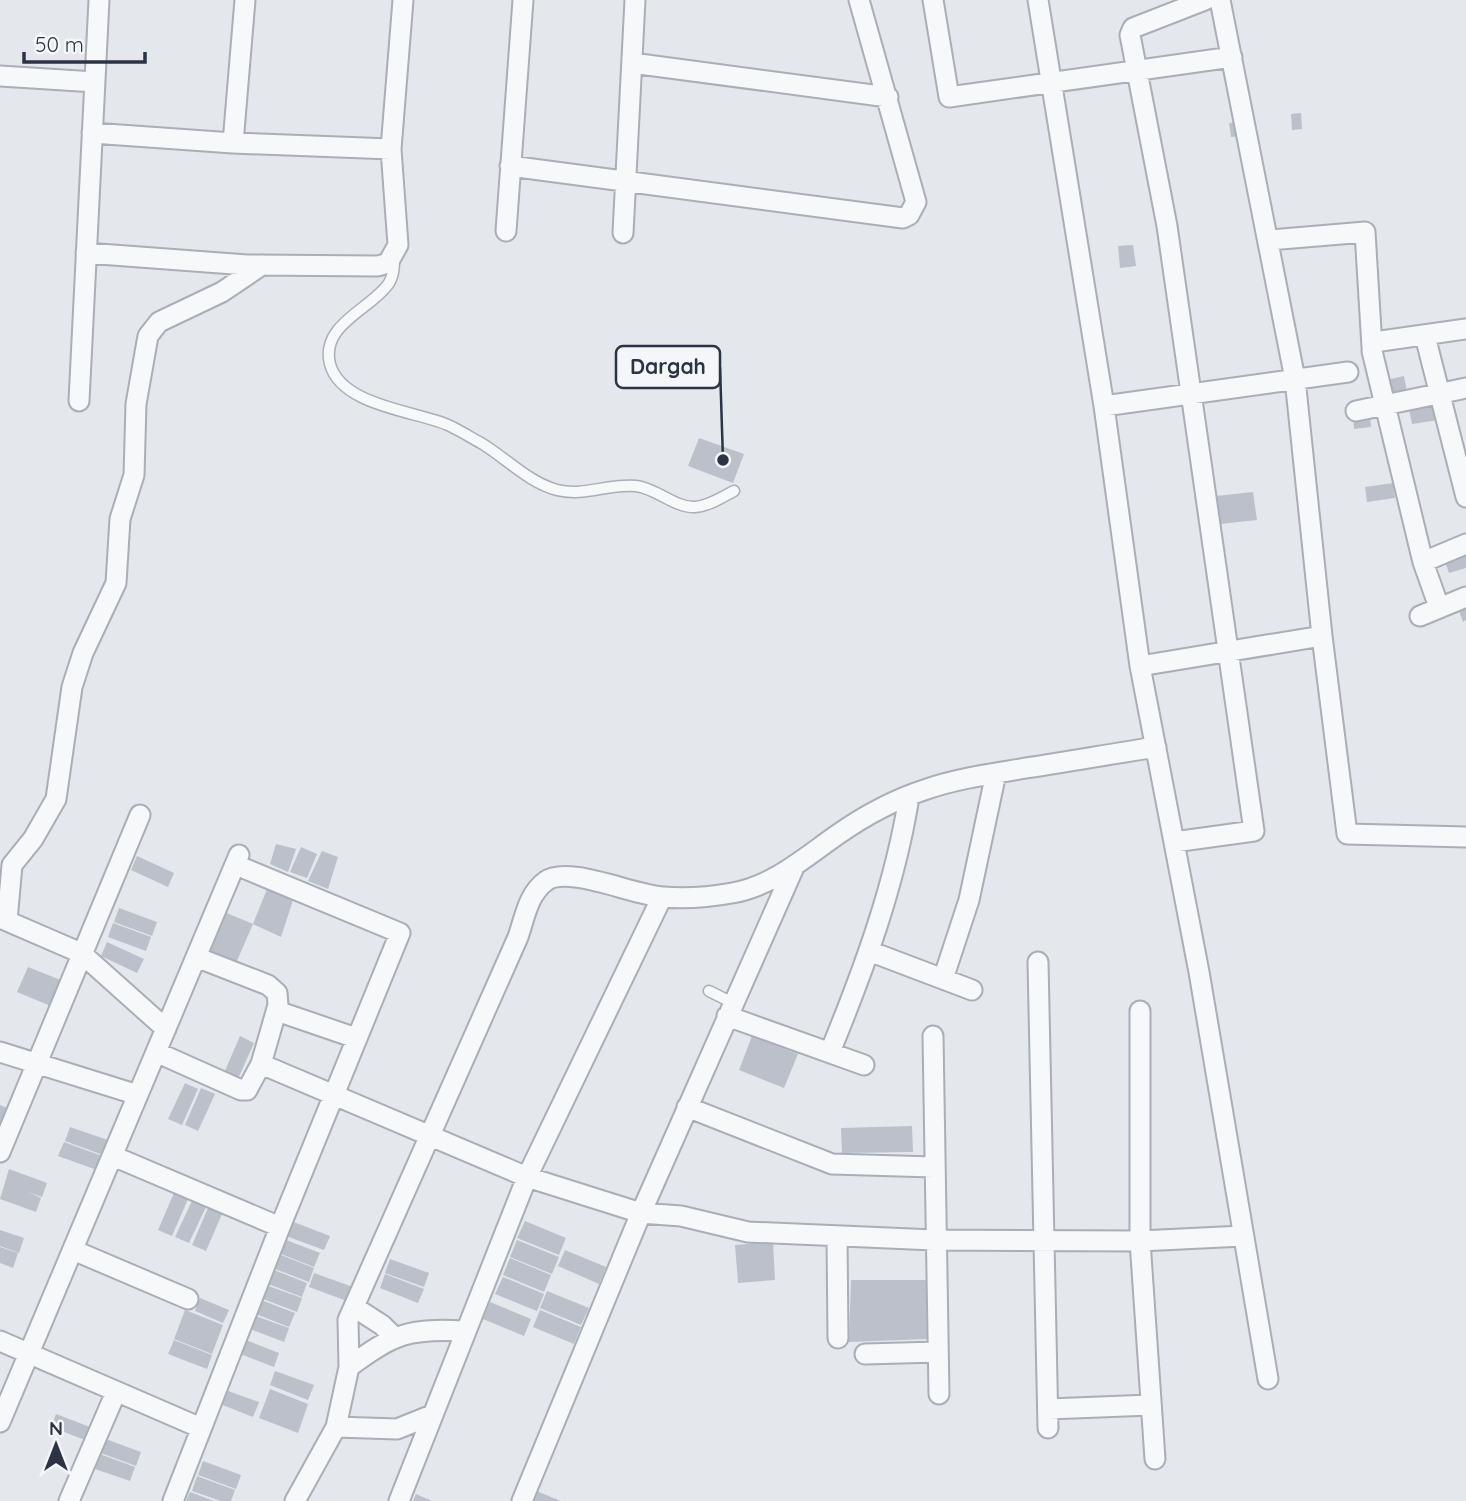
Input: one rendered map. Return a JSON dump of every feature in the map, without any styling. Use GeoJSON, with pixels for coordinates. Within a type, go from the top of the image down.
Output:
{"type":"FeatureCollection","features":[{"type":"Feature","properties":{"kind":"street"},"geometry":{"type":"LineString","coordinates":[[79,401],[99,0]]}},
{"type":"Feature","properties":{"kind":"street"},"geometry":{"type":"LineString","coordinates":[[233,143],[245,0]]}},
{"type":"Feature","properties":{"kind":"street"},"geometry":{"type":"LineString","coordinates":[[86,253],[262,265],[378,266],[388,263],[398,245],[391,149],[403,0]]}},
{"type":"Feature","properties":{"kind":"street"},"geometry":{"type":"LineString","coordinates":[[506,231],[523,0]]}},
{"type":"Feature","properties":{"kind":"street"},"geometry":{"type":"LineString","coordinates":[[623,233],[635,0]]}},
{"type":"Feature","properties":{"kind":"street"},"geometry":{"type":"LineString","coordinates":[[510,166],[903,218],[909,215],[916,202],[859,0]]}},
{"type":"Feature","properties":{"kind":"street"},"geometry":{"type":"LineString","coordinates":[[933,0],[948,97],[1231,57]]}},
{"type":"Feature","properties":{"kind":"street"},"geometry":{"type":"LineString","coordinates":[[1038,0],[1104,406],[1140,666],[1174,842],[1268,1379]]}},
{"type":"Feature","properties":{"kind":"street"},"geometry":{"type":"LineString","coordinates":[[1174,842],[1254,831],[1167,226],[1130,36],[1133,28],[1205,0]]}},
{"type":"Feature","properties":{"kind":"street"},"geometry":{"type":"LineString","coordinates":[[1220,0],[1295,379],[1322,636],[1347,834],[1466,837]]}},
{"type":"Feature","properties":{"kind":"street"},"geometry":{"type":"LineString","coordinates":[[632,62],[888,97]]}},
{"type":"Feature","properties":{"kind":"street"},"geometry":{"type":"LineString","coordinates":[[0,76],[95,82]]}},
{"type":"Feature","properties":{"kind":"street"},"geometry":{"type":"LineString","coordinates":[[92,133],[233,143],[391,149]]}},
{"type":"Feature","properties":{"kind":"street"},"geometry":{"type":"LineString","coordinates":[[1269,240],[1365,232],[1372,347],[1383,405],[1423,562],[1439,607]]}},
{"type":"Feature","properties":{"kind":"street"},"geometry":{"type":"LineString","coordinates":[[166,1029],[81,953],[4,919],[12,865],[33,839],[56,799],[72,687],[83,653],[116,583],[120,519],[134,475],[136,404],[148,337],[159,322],[222,292],[262,265]]}},
{"type":"Feature","properties":{"kind":"street"},"geometry":{"type":"LineString","coordinates":[[1372,347],[1381,341],[1466,329]]}},
{"type":"Feature","properties":{"kind":"street"},"geometry":{"type":"LineString","coordinates":[[1425,336],[1466,497]]}},
{"type":"Feature","properties":{"kind":"street"},"geometry":{"type":"LineString","coordinates":[[1104,406],[1348,372]]}},
{"type":"Feature","properties":{"kind":"street"},"geometry":{"type":"LineString","coordinates":[[1356,411],[1466,388]]}},
{"type":"Feature","properties":{"kind":"street"},"geometry":{"type":"LineString","coordinates":[[1423,562],[1466,544]]}},
{"type":"Feature","properties":{"kind":"street"},"geometry":{"type":"LineString","coordinates":[[1420,616],[1466,597]]}},
{"type":"Feature","properties":{"kind":"street"},"geometry":{"type":"LineString","coordinates":[[1140,666],[1322,636]]}},
{"type":"Feature","properties":{"kind":"street"},"geometry":{"type":"LineString","coordinates":[[295,1501],[336,1427],[349,1367],[348,1320],[518,937],[533,894],[547,880],[561,874],[578,876],[613,888],[662,897],[713,897],[743,891],[795,866],[840,833],[927,789],[996,773],[1156,747]]}},
{"type":"Feature","properties":{"kind":"street"},"geometry":{"type":"LineString","coordinates":[[943,979],[970,900],[996,773]]}},
{"type":"Feature","properties":{"kind":"street"},"geometry":{"type":"LineString","coordinates":[[831,1052],[869,951],[902,843],[909,797]]}},
{"type":"Feature","properties":{"kind":"street"},"geometry":{"type":"LineString","coordinates":[[0,1153],[139,814]]}},
{"type":"Feature","properties":{"kind":"street"},"geometry":{"type":"LineString","coordinates":[[0,1422],[238,859],[400,933],[280,1227],[173,1501]]}},
{"type":"Feature","properties":{"kind":"street"},"geometry":{"type":"LineString","coordinates":[[522,1501],[640,1213],[795,866]]}},
{"type":"Feature","properties":{"kind":"street"},"geometry":{"type":"LineString","coordinates":[[399,1501],[527,1177],[662,897]]}},
{"type":"Feature","properties":{"kind":"street"},"geometry":{"type":"LineString","coordinates":[[869,951],[972,990]]}},
{"type":"Feature","properties":{"kind":"street"},"geometry":{"type":"LineString","coordinates":[[156,1052],[241,1090],[247,1090],[251,1086],[261,1064],[277,1011],[277,993],[268,985],[196,957]]}},
{"type":"Feature","properties":{"kind":"street"},"geometry":{"type":"LineString","coordinates":[[1038,962],[1048,1419],[1152,1405]]}},
{"type":"Feature","properties":{"kind":"street"},"geometry":{"type":"LineString","coordinates":[[730,1010],[864,1065]]}},
{"type":"Feature","properties":{"kind":"street"},"geometry":{"type":"LineString","coordinates":[[277,1011],[356,1038]]}},
{"type":"Feature","properties":{"kind":"street"},"geometry":{"type":"LineString","coordinates":[[1140,1011],[1140,1241],[1155,1459]]}},
{"type":"Feature","properties":{"kind":"street"},"geometry":{"type":"LineString","coordinates":[[933,1036],[934,1240],[939,1394]]}},
{"type":"Feature","properties":{"kind":"street"},"geometry":{"type":"LineString","coordinates":[[0,1052],[138,1095]]}},
{"type":"Feature","properties":{"kind":"street"},"geometry":{"type":"LineString","coordinates":[[261,1064],[527,1177],[640,1213],[681,1216],[748,1232],[934,1240],[1140,1241],[1243,1236]]}},
{"type":"Feature","properties":{"kind":"street"},"geometry":{"type":"LineString","coordinates":[[687,1107],[832,1164],[933,1167]]}},
{"type":"Feature","properties":{"kind":"street"},"geometry":{"type":"LineString","coordinates":[[113,1156],[280,1227]]}},
{"type":"Feature","properties":{"kind":"street"},"geometry":{"type":"LineString","coordinates":[[837,1236],[838,1338]]}},
{"type":"Feature","properties":{"kind":"street"},"geometry":{"type":"LineString","coordinates":[[73,1250],[188,1299]]}},
{"type":"Feature","properties":{"kind":"street"},"geometry":{"type":"LineString","coordinates":[[354,1307],[382,1325],[394,1337]]}},
{"type":"Feature","properties":{"kind":"street"},"geometry":{"type":"LineString","coordinates":[[349,1367],[394,1337],[431,1329],[464,1331]]}},
{"type":"Feature","properties":{"kind":"street"},"geometry":{"type":"LineString","coordinates":[[0,1341],[201,1428]]}},
{"type":"Feature","properties":{"kind":"street"},"geometry":{"type":"LineString","coordinates":[[865,1354],[938,1352]]}},
{"type":"Feature","properties":{"kind":"street"},"geometry":{"type":"LineString","coordinates":[[69,1501],[116,1392]]}},
{"type":"Feature","properties":{"kind":"street"},"geometry":{"type":"LineString","coordinates":[[336,1427],[397,1429],[432,1415]]}},
{"type":"Feature","properties":{"kind":"lane"},"geometry":{"type":"LineString","coordinates":[[394,256],[389,283],[352,316],[331,340],[330,365],[338,377],[359,395],[383,407],[447,425],[482,444],[527,476],[559,491],[574,492],[633,485],[647,488],[689,507],[698,507],[734,492]]}},
{"type":"Feature","properties":{"kind":"lane"},"geometry":{"type":"LineString","coordinates":[[709,991],[730,1010]]}},
{"type":"Feature","properties":{"kind":"building"},"geometry":{"type":"Polygon","coordinates":[[[1301,113],[1302,129],[1292,130],[1291,114],[1301,113]]]}},
{"type":"Feature","properties":{"kind":"building"},"geometry":{"type":"Polygon","coordinates":[[[1240,122],[1242,136],[1231,137],[1229,123],[1240,122]]]}},
{"type":"Feature","properties":{"kind":"building"},"geometry":{"type":"Polygon","coordinates":[[[1133,245],[1136,266],[1120,268],[1118,246],[1133,245]]]}},
{"type":"Feature","properties":{"kind":"building"},"geometry":{"type":"Polygon","coordinates":[[[1404,376],[1407,393],[1386,398],[1382,381],[1404,376]]]}},
{"type":"Feature","properties":{"kind":"building"},"geometry":{"type":"Polygon","coordinates":[[[1436,404],[1439,420],[1412,424],[1409,409],[1436,404]]]}},
{"type":"Feature","properties":{"kind":"building"},"geometry":{"type":"Polygon","coordinates":[[[1370,413],[1371,427],[1354,429],[1353,414],[1370,413]]]}},
{"type":"Feature","properties":{"kind":"building"},"geometry":{"type":"Polygon","coordinates":[[[699,438],[744,454],[733,483],[688,466],[699,438]]]}},
{"type":"Feature","properties":{"kind":"building"},"geometry":{"type":"Polygon","coordinates":[[[1393,483],[1395,498],[1367,502],[1365,487],[1393,483]]]}},
{"type":"Feature","properties":{"kind":"building"},"geometry":{"type":"Polygon","coordinates":[[[1253,492],[1257,520],[1220,524],[1216,496],[1253,492]]]}},
{"type":"Feature","properties":{"kind":"building"},"geometry":{"type":"Polygon","coordinates":[[[1466,548],[1466,568],[1449,573],[1443,556],[1466,548]]]}},
{"type":"Feature","properties":{"kind":"building"},"geometry":{"type":"Polygon","coordinates":[[[1466,606],[1466,620],[1463,622],[1458,608],[1466,606]]]}},
{"type":"Feature","properties":{"kind":"building"},"geometry":{"type":"Polygon","coordinates":[[[276,844],[296,849],[288,872],[270,864],[276,844]]]}},
{"type":"Feature","properties":{"kind":"building"},"geometry":{"type":"Polygon","coordinates":[[[301,847],[317,854],[307,878],[290,872],[301,847]]]}},
{"type":"Feature","properties":{"kind":"building"},"geometry":{"type":"Polygon","coordinates":[[[322,851],[338,857],[328,889],[308,881],[322,851]]]}},
{"type":"Feature","properties":{"kind":"building"},"geometry":{"type":"Polygon","coordinates":[[[137,856],[174,873],[168,887],[131,870],[137,856]]]}},
{"type":"Feature","properties":{"kind":"building"},"geometry":{"type":"Polygon","coordinates":[[[269,884],[295,894],[281,937],[253,924],[269,884]]]}},
{"type":"Feature","properties":{"kind":"building"},"geometry":{"type":"Polygon","coordinates":[[[119,908],[157,922],[152,936],[114,922],[119,908]]]}},
{"type":"Feature","properties":{"kind":"building"},"geometry":{"type":"Polygon","coordinates":[[[222,911],[253,924],[236,963],[205,953],[222,911]]]}},
{"type":"Feature","properties":{"kind":"building"},"geometry":{"type":"Polygon","coordinates":[[[113,923],[151,937],[146,951],[108,937],[113,923]]]}},
{"type":"Feature","properties":{"kind":"building"},"geometry":{"type":"Polygon","coordinates":[[[107,942],[144,959],[137,973],[101,956],[107,942]]]}},
{"type":"Feature","properties":{"kind":"building"},"geometry":{"type":"Polygon","coordinates":[[[28,967],[63,981],[53,1007],[17,992],[28,967]]]}},
{"type":"Feature","properties":{"kind":"building"},"geometry":{"type":"Polygon","coordinates":[[[240,1036],[254,1043],[238,1079],[224,1073],[240,1036]]]}},
{"type":"Feature","properties":{"kind":"building"},"geometry":{"type":"Polygon","coordinates":[[[752,1036],[798,1054],[784,1088],[739,1070],[752,1036]]]}},
{"type":"Feature","properties":{"kind":"building"},"geometry":{"type":"Polygon","coordinates":[[[185,1083],[198,1089],[182,1125],[168,1119],[185,1083]]]}},
{"type":"Feature","properties":{"kind":"building"},"geometry":{"type":"Polygon","coordinates":[[[201,1088],[215,1094],[198,1131],[185,1125],[201,1088]]]}},
{"type":"Feature","properties":{"kind":"building"},"geometry":{"type":"Polygon","coordinates":[[[0,1105],[12,1110],[6,1124],[0,1122],[0,1105]]]}},
{"type":"Feature","properties":{"kind":"building"},"geometry":{"type":"Polygon","coordinates":[[[912,1126],[913,1152],[842,1153],[841,1128],[912,1126]]]}},
{"type":"Feature","properties":{"kind":"building"},"geometry":{"type":"Polygon","coordinates":[[[70,1127],[108,1140],[103,1155],[65,1141],[70,1127]]]}},
{"type":"Feature","properties":{"kind":"building"},"geometry":{"type":"Polygon","coordinates":[[[64,1142],[102,1156],[97,1170],[58,1156],[64,1142]]]}},
{"type":"Feature","properties":{"kind":"building"},"geometry":{"type":"Polygon","coordinates":[[[9,1169],[47,1183],[42,1197],[28,1192],[41,1198],[36,1212],[0,1199],[9,1169]]]}},
{"type":"Feature","properties":{"kind":"building"},"geometry":{"type":"Polygon","coordinates":[[[174,1193],[188,1199],[172,1236],[158,1230],[174,1193]]]}},
{"type":"Feature","properties":{"kind":"building"},"geometry":{"type":"Polygon","coordinates":[[[192,1201],[206,1207],[189,1243],[175,1237],[192,1201]]]}},
{"type":"Feature","properties":{"kind":"building"},"geometry":{"type":"Polygon","coordinates":[[[208,1208],[222,1214],[206,1251],[192,1245],[208,1208]]]}},
{"type":"Feature","properties":{"kind":"building"},"geometry":{"type":"Polygon","coordinates":[[[291,1221],[330,1236],[324,1250],[286,1236],[291,1221]]]}},
{"type":"Feature","properties":{"kind":"building"},"geometry":{"type":"Polygon","coordinates":[[[525,1221],[566,1238],[559,1255],[517,1238],[525,1221]]]}},
{"type":"Feature","properties":{"kind":"building"},"geometry":{"type":"Polygon","coordinates":[[[0,1230],[24,1238],[19,1253],[0,1246],[0,1230]]]}},
{"type":"Feature","properties":{"kind":"building"},"geometry":{"type":"Polygon","coordinates":[[[281,1238],[320,1253],[314,1267],[276,1252],[281,1238]]]}},
{"type":"Feature","properties":{"kind":"building"},"geometry":{"type":"Polygon","coordinates":[[[517,1240],[559,1257],[552,1274],[510,1257],[517,1240]]]}},
{"type":"Feature","properties":{"kind":"building"},"geometry":{"type":"Polygon","coordinates":[[[773,1242],[775,1280],[738,1283],[735,1245],[773,1242]]]}},
{"type":"Feature","properties":{"kind":"building"},"geometry":{"type":"Polygon","coordinates":[[[0,1247],[18,1253],[13,1268],[0,1263],[0,1247]]]}},
{"type":"Feature","properties":{"kind":"building"},"geometry":{"type":"Polygon","coordinates":[[[565,1250],[606,1267],[599,1284],[558,1266],[565,1250]]]}},
{"type":"Feature","properties":{"kind":"building"},"geometry":{"type":"Polygon","coordinates":[[[276,1253],[314,1268],[309,1282],[270,1267],[276,1253]]]}},
{"type":"Feature","properties":{"kind":"building"},"geometry":{"type":"Polygon","coordinates":[[[510,1258],[551,1275],[544,1292],[503,1275],[510,1258]]]}},
{"type":"Feature","properties":{"kind":"building"},"geometry":{"type":"Polygon","coordinates":[[[390,1259],[429,1273],[424,1287],[385,1273],[390,1259]]]}},
{"type":"Feature","properties":{"kind":"building"},"geometry":{"type":"Polygon","coordinates":[[[269,1268],[307,1283],[302,1297],[263,1282],[269,1268]]]}},
{"type":"Feature","properties":{"kind":"building"},"geometry":{"type":"Polygon","coordinates":[[[314,1273],[353,1287],[347,1301],[309,1287],[314,1273]]]}},
{"type":"Feature","properties":{"kind":"building"},"geometry":{"type":"Polygon","coordinates":[[[385,1274],[424,1289],[418,1303],[380,1288],[385,1274]]]}},
{"type":"Feature","properties":{"kind":"building"},"geometry":{"type":"Polygon","coordinates":[[[503,1277],[544,1294],[537,1311],[495,1294],[503,1277]]]}},
{"type":"Feature","properties":{"kind":"building"},"geometry":{"type":"Polygon","coordinates":[[[851,1280],[926,1280],[927,1339],[849,1342],[851,1280]]]}},
{"type":"Feature","properties":{"kind":"building"},"geometry":{"type":"Polygon","coordinates":[[[263,1284],[302,1298],[297,1312],[258,1297],[263,1284]]]}},
{"type":"Feature","properties":{"kind":"building"},"geometry":{"type":"Polygon","coordinates":[[[547,1291],[589,1308],[581,1325],[540,1308],[547,1291]]]}},
{"type":"Feature","properties":{"kind":"building"},"geometry":{"type":"Polygon","coordinates":[[[200,1298],[229,1310],[223,1323],[195,1311],[200,1298]]]}},
{"type":"Feature","properties":{"kind":"building"},"geometry":{"type":"Polygon","coordinates":[[[256,1298],[295,1313],[289,1327],[251,1312],[256,1298]]]}},
{"type":"Feature","properties":{"kind":"building"},"geometry":{"type":"Polygon","coordinates":[[[490,1302],[531,1319],[524,1336],[483,1319],[490,1302]]]}},
{"type":"Feature","properties":{"kind":"building"},"geometry":{"type":"Polygon","coordinates":[[[185,1310],[223,1325],[212,1354],[174,1339],[185,1310]]]}},
{"type":"Feature","properties":{"kind":"building"},"geometry":{"type":"Polygon","coordinates":[[[540,1310],[581,1327],[574,1344],[533,1327],[540,1310]]]}},
{"type":"Feature","properties":{"kind":"building"},"geometry":{"type":"Polygon","coordinates":[[[250,1314],[289,1328],[284,1342],[245,1327],[250,1314]]]}},
{"type":"Feature","properties":{"kind":"building"},"geometry":{"type":"Polygon","coordinates":[[[241,1338],[279,1353],[274,1367],[235,1352],[241,1338]]]}},
{"type":"Feature","properties":{"kind":"building"},"geometry":{"type":"Polygon","coordinates":[[[174,1340],[212,1355],[207,1369],[168,1354],[174,1340]]]}},
{"type":"Feature","properties":{"kind":"building"},"geometry":{"type":"Polygon","coordinates":[[[275,1371],[314,1385],[308,1400],[270,1385],[275,1371]]]}},
{"type":"Feature","properties":{"kind":"building"},"geometry":{"type":"Polygon","coordinates":[[[220,1388],[259,1402],[253,1417],[215,1402],[220,1388]]]}},
{"type":"Feature","properties":{"kind":"building"},"geometry":{"type":"Polygon","coordinates":[[[270,1389],[308,1404],[298,1433],[259,1418],[270,1389]]]}},
{"type":"Feature","properties":{"kind":"building"},"geometry":{"type":"Polygon","coordinates":[[[56,1414],[90,1427],[85,1440],[51,1427],[56,1414]]]}},
{"type":"Feature","properties":{"kind":"building"},"geometry":{"type":"Polygon","coordinates":[[[103,1438],[141,1452],[136,1466],[98,1452],[103,1438]]]}},
{"type":"Feature","properties":{"kind":"building"},"geometry":{"type":"Polygon","coordinates":[[[97,1453],[135,1467],[130,1481],[92,1468],[97,1453]]]}},
{"type":"Feature","properties":{"kind":"building"},"geometry":{"type":"Polygon","coordinates":[[[203,1461],[241,1475],[236,1489],[198,1475],[203,1461]]]}},
{"type":"Feature","properties":{"kind":"building"},"geometry":{"type":"Polygon","coordinates":[[[197,1476],[235,1490],[231,1501],[221,1501],[192,1491],[197,1476]]]}},
{"type":"Feature","properties":{"kind":"building"},"geometry":{"type":"Polygon","coordinates":[[[534,1490],[561,1501],[529,1501],[534,1490]]]}},
{"type":"Feature","properties":{"kind":"building"},"geometry":{"type":"Polygon","coordinates":[[[190,1492],[214,1501],[186,1501],[190,1492]]]}},
{"type":"Feature","properties":{"kind":"building"},"geometry":{"type":"Polygon","coordinates":[[[416,1494],[432,1501],[413,1501],[416,1494]]]}},
{"type":"Feature","properties":{"kind":"place","name":"Dargah"},"geometry":{"type":"Point","coordinates":[723,460]}}]}
